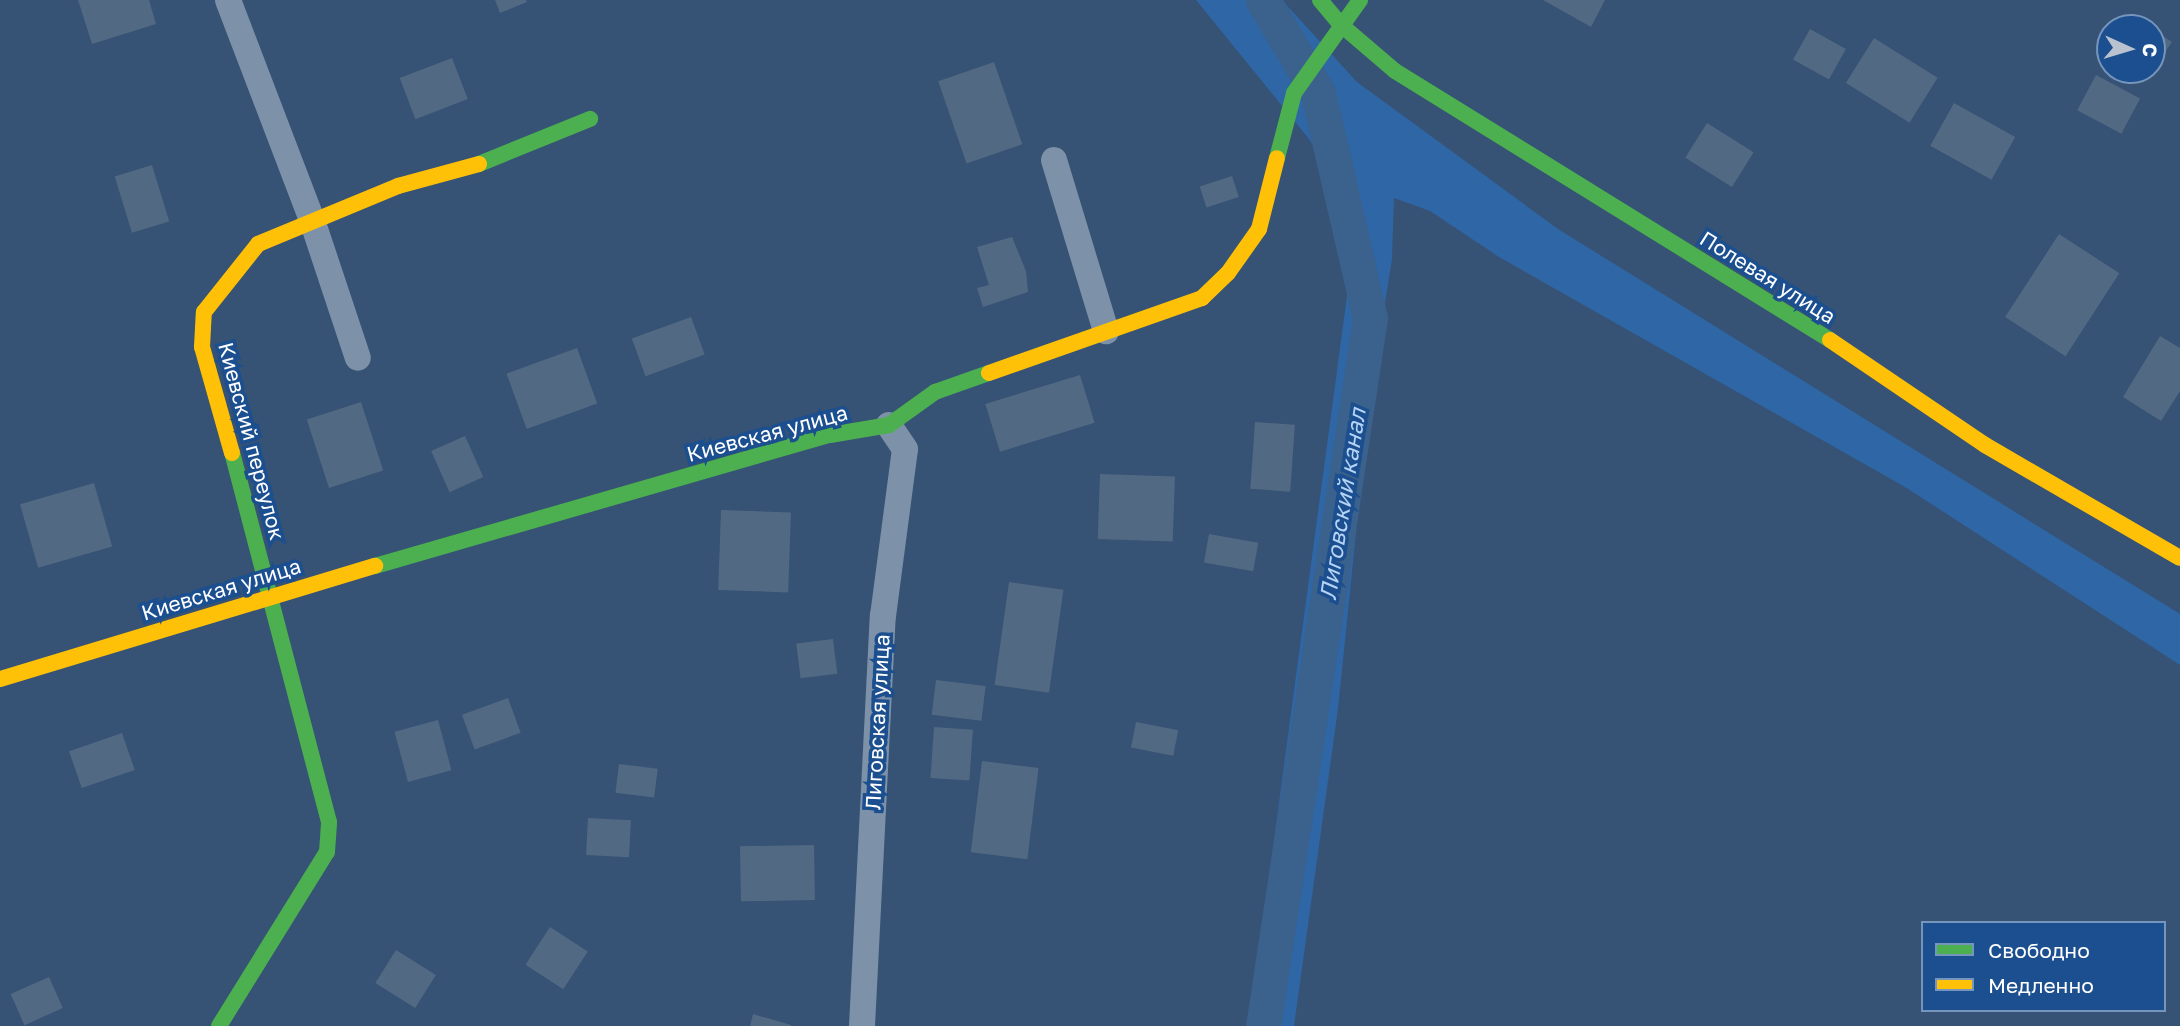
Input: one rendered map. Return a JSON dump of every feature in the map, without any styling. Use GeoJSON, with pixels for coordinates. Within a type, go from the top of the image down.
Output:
{"type":"FeatureCollection","features":[{"type":"Feature","properties":{"kind":"street"},"geometry":{"type":"LineString","coordinates":[[228,0],[312,220],[358,358]]}},
{"type":"Feature","properties":{"kind":"street","name":"Полевая улица"},"geometry":{"type":"LineString","coordinates":[[1320,0],[1340,24],[1395,71],[1833,342],[1985,444],[2180,558]]}},
{"type":"Feature","properties":{"kind":"street","name":"Киевская улица"},"geometry":{"type":"LineString","coordinates":[[0,679],[273,595],[830,435],[889,425],[935,392],[1202,298],[1228,273],[1259,229],[1294,93],[1340,24],[1360,0]]}},
{"type":"Feature","properties":{"kind":"street","name":"Киевский переулок"},"geometry":{"type":"LineString","coordinates":[[219,1026],[327,852],[329,822],[273,595],[202,347],[204,312],[258,244],[398,186],[492,160],[590,119]]}},
{"type":"Feature","properties":{"kind":"street"},"geometry":{"type":"LineString","coordinates":[[1054,160],[1106,331]]}},
{"type":"Feature","properties":{"kind":"street","name":"Лиговская улица"},"geometry":{"type":"LineString","coordinates":[[862,1026],[883,616],[905,449],[889,425]]}},
{"type":"Feature","properties":{"kind":"shaded area"},"geometry":{"type":"Polygon","coordinates":[[[1196,0],[1282,0],[1357,82],[1558,229],[2180,614],[2180,665],[1905,487],[1499,257],[1430,211],[1394,198],[1392,259],[1370,396],[1338,709],[1294,1026],[1249,1026],[1349,281],[1325,166],[1309,139],[1196,0]]]}},
{"type":"Feature","properties":{"kind":"building"},"geometry":{"type":"Polygon","coordinates":[[[78,0],[149,0],[156,24],[92,44],[78,0]]]}},
{"type":"Feature","properties":{"kind":"building"},"geometry":{"type":"Polygon","coordinates":[[[495,0],[526,0],[527,2],[500,13],[495,0]]]}},
{"type":"Feature","properties":{"kind":"building"},"geometry":{"type":"Polygon","coordinates":[[[1543,0],[1605,0],[1591,27],[1543,0]]]}},
{"type":"Feature","properties":{"kind":"building"},"geometry":{"type":"Polygon","coordinates":[[[1810,29],[1846,49],[1829,79],[1793,60],[1810,29]]]}},
{"type":"Feature","properties":{"kind":"building"},"geometry":{"type":"Polygon","coordinates":[[[1874,38],[1938,78],[1910,123],[1846,83],[1874,38]]]}},
{"type":"Feature","properties":{"kind":"building"},"geometry":{"type":"Polygon","coordinates":[[[2166,38],[2172,42],[2166,51],[2166,38]]]}},
{"type":"Feature","properties":{"kind":"building"},"geometry":{"type":"Polygon","coordinates":[[[452,58],[468,99],[415,119],[400,78],[452,58]]]}},
{"type":"Feature","properties":{"kind":"building"},"geometry":{"type":"Polygon","coordinates":[[[994,62],[1022,144],[967,163],[938,81],[994,62]]]}},
{"type":"Feature","properties":{"kind":"building"},"geometry":{"type":"Polygon","coordinates":[[[2096,75],[2096,84],[2113,84],[2140,98],[2121,134],[2077,110],[2096,75]]]}},
{"type":"Feature","properties":{"kind":"building"},"geometry":{"type":"Polygon","coordinates":[[[1954,103],[2015,137],[1991,180],[1930,146],[1954,103]]]}},
{"type":"Feature","properties":{"kind":"building"},"geometry":{"type":"Polygon","coordinates":[[[1707,123],[1754,152],[1732,187],[1685,158],[1707,123]]]}},
{"type":"Feature","properties":{"kind":"building"},"geometry":{"type":"Polygon","coordinates":[[[152,165],[169,221],[132,233],[115,176],[152,165]]]}},
{"type":"Feature","properties":{"kind":"building"},"geometry":{"type":"Polygon","coordinates":[[[1232,176],[1239,197],[1206,207],[1200,187],[1232,176]]]}},
{"type":"Feature","properties":{"kind":"building"},"geometry":{"type":"Polygon","coordinates":[[[2059,234],[2119,273],[2065,356],[2005,317],[2059,234]]]}},
{"type":"Feature","properties":{"kind":"building"},"geometry":{"type":"Polygon","coordinates":[[[1012,237],[1026,271],[1028,292],[983,307],[977,288],[989,285],[977,247],[1012,237]]]}},
{"type":"Feature","properties":{"kind":"building"},"geometry":{"type":"Polygon","coordinates":[[[691,317],[705,355],[645,376],[632,339],[691,317]]]}},
{"type":"Feature","properties":{"kind":"building"},"geometry":{"type":"Polygon","coordinates":[[[2160,336],[2180,348],[2180,391],[2161,421],[2123,397],[2160,336]]]}},
{"type":"Feature","properties":{"kind":"building"},"geometry":{"type":"Polygon","coordinates":[[[577,348],[597,403],[527,429],[507,374],[577,348]]]}},
{"type":"Feature","properties":{"kind":"building"},"geometry":{"type":"Polygon","coordinates":[[[1080,375],[1095,423],[1000,452],[985,404],[1080,375]]]}},
{"type":"Feature","properties":{"kind":"building"},"geometry":{"type":"Polygon","coordinates":[[[361,402],[383,470],[329,488],[307,420],[361,402]]]}},
{"type":"Feature","properties":{"kind":"building"},"geometry":{"type":"Polygon","coordinates":[[[1255,422],[1295,425],[1290,492],[1250,489],[1255,422]]]}},
{"type":"Feature","properties":{"kind":"building"},"geometry":{"type":"Polygon","coordinates":[[[465,436],[483,477],[450,492],[431,451],[465,436]]]}},
{"type":"Feature","properties":{"kind":"building"},"geometry":{"type":"Polygon","coordinates":[[[1100,474],[1175,477],[1173,542],[1098,539],[1100,474]]]}},
{"type":"Feature","properties":{"kind":"building"},"geometry":{"type":"Polygon","coordinates":[[[94,483],[112,546],[38,568],[20,504],[94,483]]]}},
{"type":"Feature","properties":{"kind":"building"},"geometry":{"type":"Polygon","coordinates":[[[721,510],[791,512],[788,592],[718,590],[721,510]]]}},
{"type":"Feature","properties":{"kind":"building"},"geometry":{"type":"Polygon","coordinates":[[[1209,534],[1258,543],[1253,571],[1204,563],[1209,534]]]}},
{"type":"Feature","properties":{"kind":"building"},"geometry":{"type":"Polygon","coordinates":[[[1009,582],[1063,590],[1049,693],[995,685],[1009,582]]]}},
{"type":"Feature","properties":{"kind":"building"},"geometry":{"type":"Polygon","coordinates":[[[833,639],[837,674],[801,678],[796,644],[833,639]]]}},
{"type":"Feature","properties":{"kind":"building"},"geometry":{"type":"Polygon","coordinates":[[[936,680],[986,686],[981,721],[932,715],[936,680]]]}},
{"type":"Feature","properties":{"kind":"building"},"geometry":{"type":"Polygon","coordinates":[[[508,698],[521,733],[475,750],[462,715],[508,698]]]}},
{"type":"Feature","properties":{"kind":"building"},"geometry":{"type":"Polygon","coordinates":[[[438,720],[451,770],[408,782],[395,732],[438,720]]]}},
{"type":"Feature","properties":{"kind":"building"},"geometry":{"type":"Polygon","coordinates":[[[1136,722],[1178,730],[1173,756],[1131,748],[1136,722]]]}},
{"type":"Feature","properties":{"kind":"building"},"geometry":{"type":"Polygon","coordinates":[[[934,727],[973,730],[969,781],[930,778],[934,727]]]}},
{"type":"Feature","properties":{"kind":"building"},"geometry":{"type":"Polygon","coordinates":[[[122,733],[135,770],[82,788],[69,751],[122,733]]]}},
{"type":"Feature","properties":{"kind":"building"},"geometry":{"type":"Polygon","coordinates":[[[982,761],[1039,768],[1027,859],[971,852],[982,761]]]}},
{"type":"Feature","properties":{"kind":"building"},"geometry":{"type":"Polygon","coordinates":[[[619,764],[658,769],[654,798],[615,793],[619,764]]]}},
{"type":"Feature","properties":{"kind":"building"},"geometry":{"type":"Polygon","coordinates":[[[588,818],[631,820],[629,857],[586,855],[588,818]]]}},
{"type":"Feature","properties":{"kind":"building"},"geometry":{"type":"Polygon","coordinates":[[[814,845],[815,900],[741,901],[740,846],[814,845]]]}},
{"type":"Feature","properties":{"kind":"building"},"geometry":{"type":"Polygon","coordinates":[[[550,927],[588,952],[563,989],[525,965],[550,927]]]}},
{"type":"Feature","properties":{"kind":"building"},"geometry":{"type":"Polygon","coordinates":[[[396,950],[436,975],[415,1008],[375,983],[396,950]]]}},
{"type":"Feature","properties":{"kind":"building"},"geometry":{"type":"Polygon","coordinates":[[[49,977],[63,1008],[24,1025],[11,994],[49,977]]]}},
{"type":"Feature","properties":{"kind":"building"},"geometry":{"type":"Polygon","coordinates":[[[753,1014],[791,1025],[791,1026],[750,1026],[753,1014]]]}},
{"type":"Feature","properties":{"kind":"waterway","name":"Лиговский канал"},"geometry":{"type":"LineString","coordinates":[[1263,0],[1318,93],[1370,318],[1263,1026]]}},
{"type":"Feature","properties":{"kind":"traffic: fast"},"geometry":{"type":"LineString","coordinates":[[1320,0],[1340,24],[1395,71],[1830,340]]}},
{"type":"Feature","properties":{"kind":"traffic: fast"},"geometry":{"type":"LineString","coordinates":[[1277,158],[1294,93],[1360,0]]}},
{"type":"Feature","properties":{"kind":"traffic: fast"},"geometry":{"type":"LineString","coordinates":[[479,164],[590,119]]}},
{"type":"Feature","properties":{"kind":"traffic: fast"},"geometry":{"type":"LineString","coordinates":[[375,566],[830,435],[889,425],[935,392],[989,373]]}},
{"type":"Feature","properties":{"kind":"traffic: fast"},"geometry":{"type":"LineString","coordinates":[[219,1026],[327,852],[329,822],[232,453]]}},
{"type":"Feature","properties":{"kind":"traffic: slow"},"geometry":{"type":"LineString","coordinates":[[989,373],[1202,298],[1228,273],[1259,229],[1277,158]]}},
{"type":"Feature","properties":{"kind":"traffic: slow"},"geometry":{"type":"LineString","coordinates":[[232,453],[202,347],[204,312],[258,244],[398,186],[479,164]]}},
{"type":"Feature","properties":{"kind":"traffic: slow"},"geometry":{"type":"LineString","coordinates":[[1830,340],[1985,445],[2180,558]]}},
{"type":"Feature","properties":{"kind":"traffic: slow"},"geometry":{"type":"LineString","coordinates":[[0,679],[375,566]]}}]}
